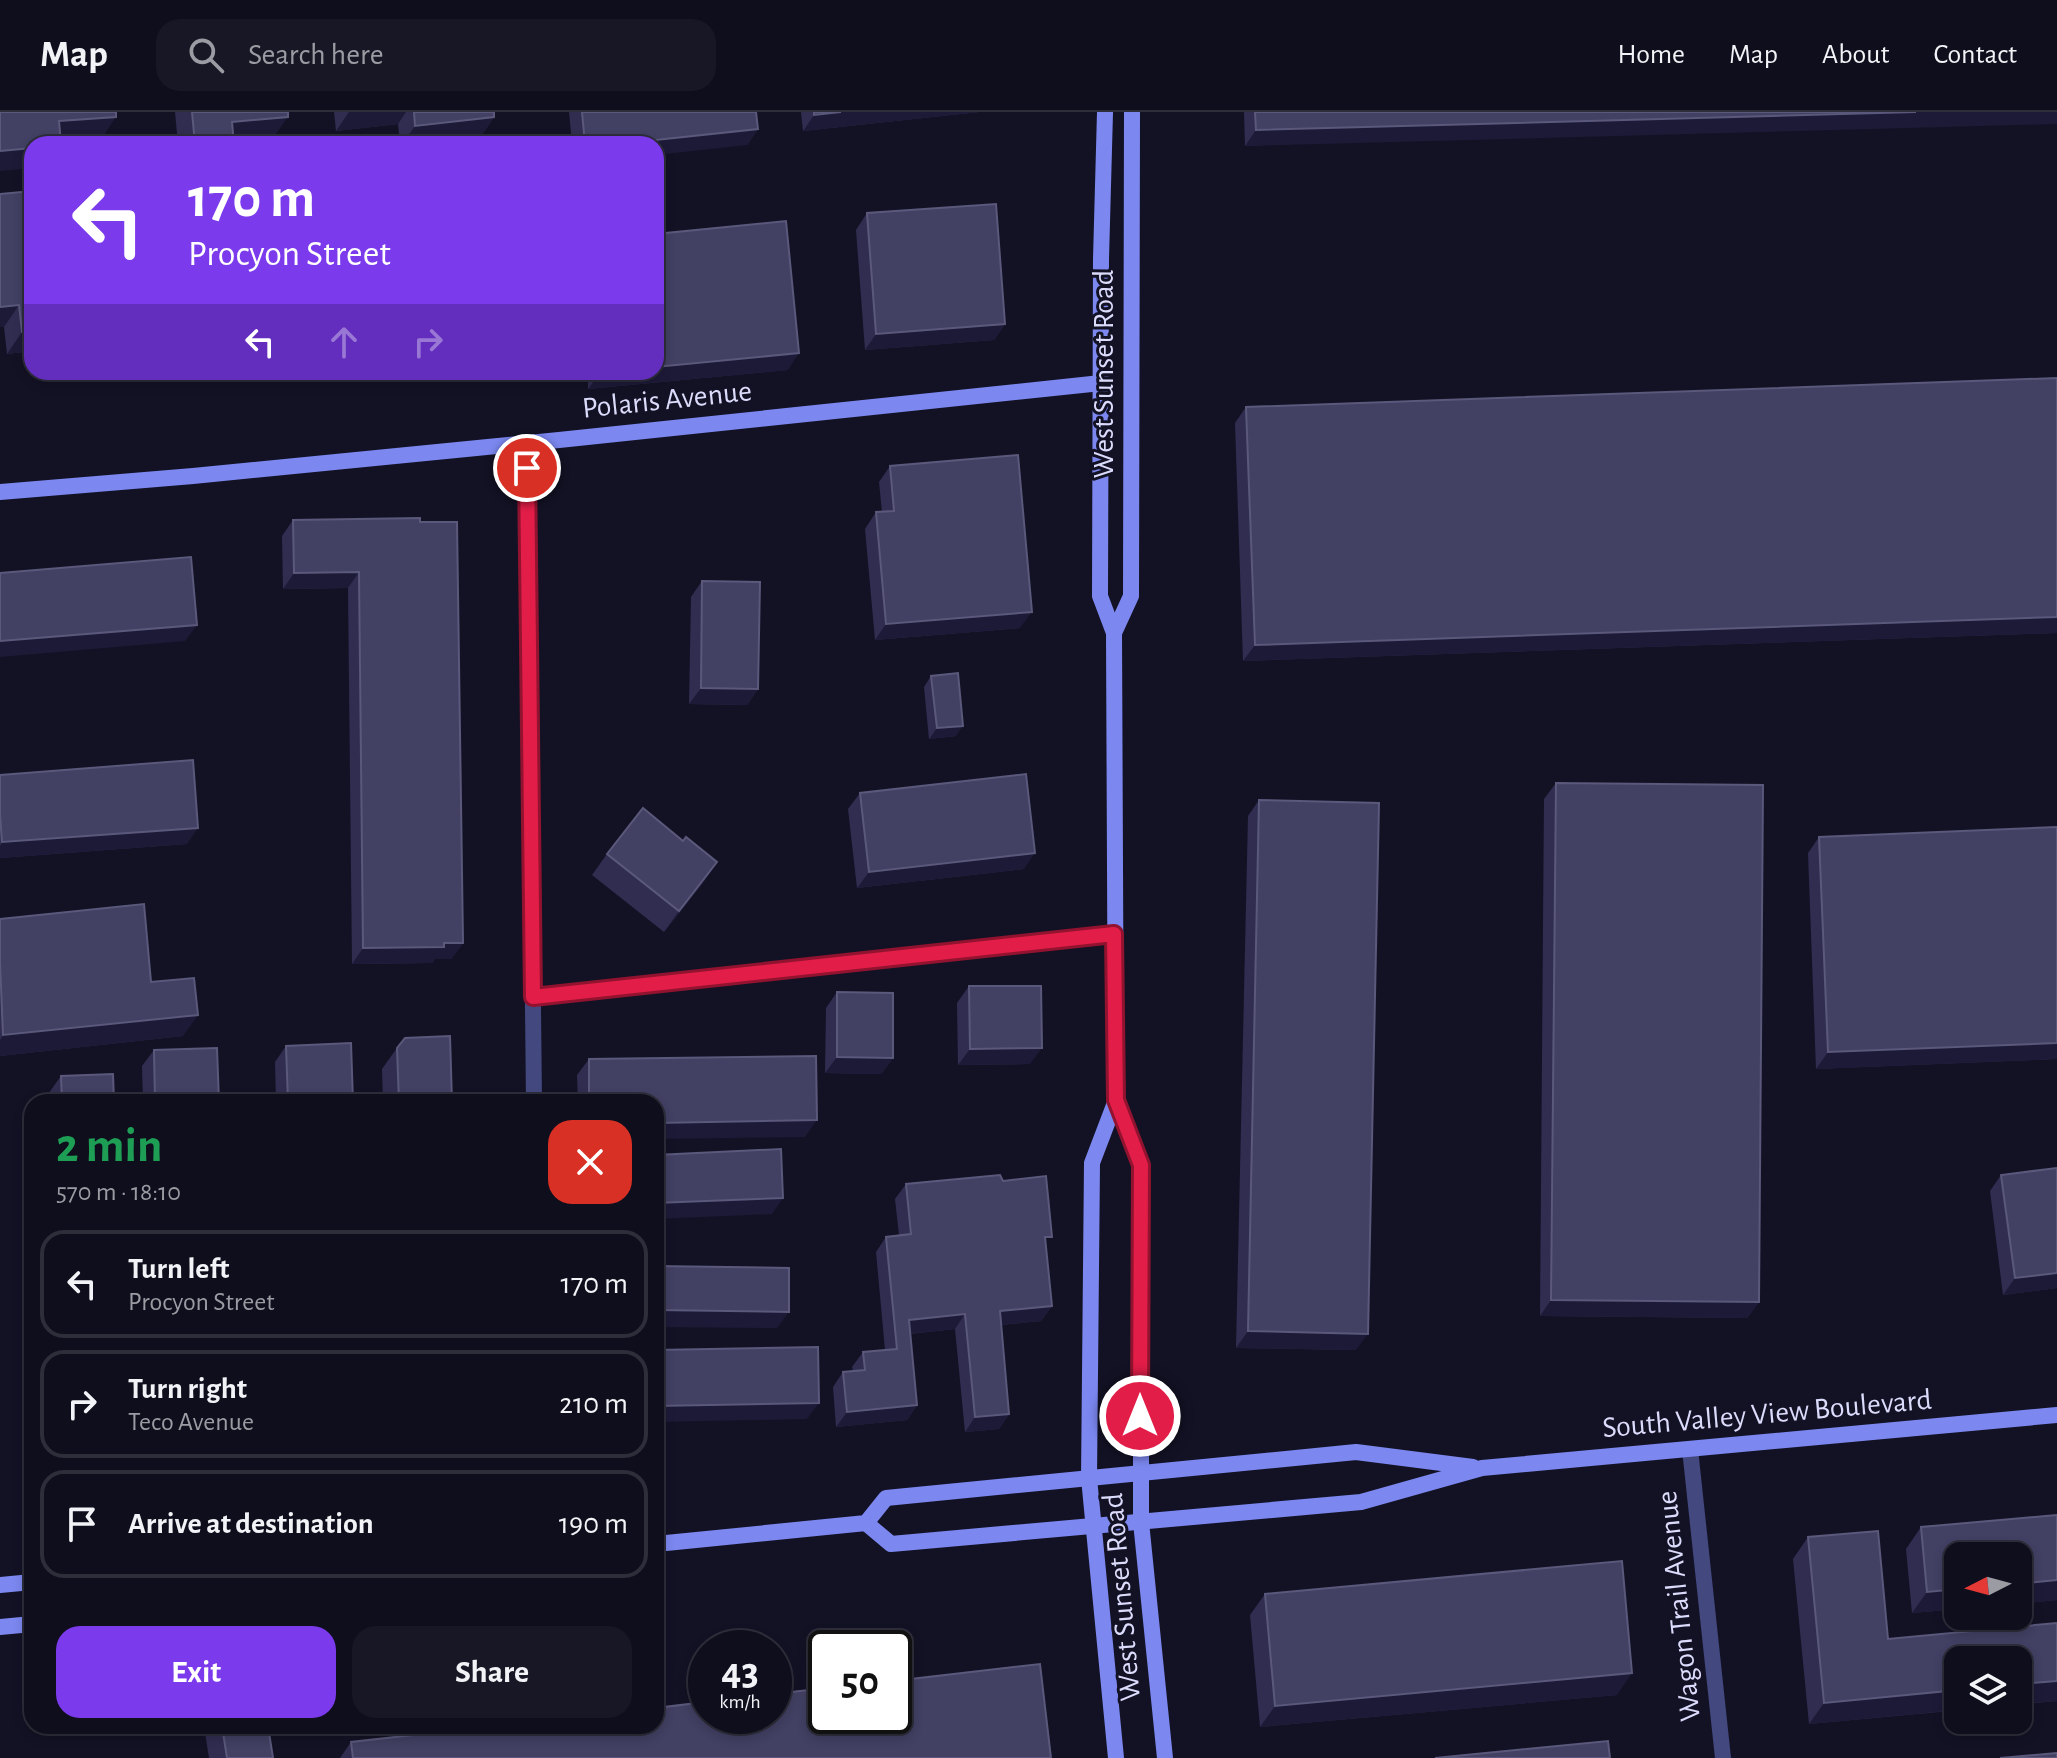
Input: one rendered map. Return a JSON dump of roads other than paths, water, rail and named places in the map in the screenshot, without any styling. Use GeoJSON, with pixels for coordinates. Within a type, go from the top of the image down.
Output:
{"type":"FeatureCollection","features":[{"type":"Feature","properties":{"kind":"main road","name":"West Sunset Road"},"geometry":{"type":"LineString","coordinates":[[1105,112],[1100,596],[1114,633],[1116,1100],[1141,1165],[1139,1473],[1141,1522],[1165,1758]]}},
{"type":"Feature","properties":{"kind":"main road","name":"West Sunset Road"},"geometry":{"type":"LineString","coordinates":[[1114,633],[1131,596],[1132,112]]}},
{"type":"Feature","properties":{"kind":"main road"},"geometry":{"type":"LineString","coordinates":[[1132,243],[1143,112]]}},
{"type":"Feature","properties":{"kind":"main road","name":"Polaris Avenue"},"geometry":{"type":"LineString","coordinates":[[0,492],[178,478],[1101,383]]}},
{"type":"Feature","properties":{"kind":"main road","name":"West Sunset Road"},"geometry":{"type":"LineString","coordinates":[[1116,1100],[1092,1163],[1089,1478],[1116,1758]]}},
{"type":"Feature","properties":{"kind":"main road","name":"South Valley View Boulevard"},"geometry":{"type":"LineString","coordinates":[[1482,1468],[1356,1452],[886,1498],[866,1523],[891,1544],[1141,1522],[1361,1502],[1482,1468],[2057,1415]]}},
{"type":"Feature","properties":{"kind":"main road"},"geometry":{"type":"LineString","coordinates":[[664,1543],[866,1523]]}},
{"type":"Feature","properties":{"kind":"main road"},"geometry":{"type":"LineString","coordinates":[[0,1585],[24,1583]]}},
{"type":"Feature","properties":{"kind":"main road"},"geometry":{"type":"LineString","coordinates":[[0,1627],[24,1625]]}},
{"type":"Feature","properties":{"kind":"street"},"geometry":{"type":"LineString","coordinates":[[527,442],[534,1094]]}},
{"type":"Feature","properties":{"kind":"street"},"geometry":{"type":"LineString","coordinates":[[533,997],[1114,934]]}},
{"type":"Feature","properties":{"kind":"street","name":"Wagon Trail Avenue"},"geometry":{"type":"LineString","coordinates":[[1690,1449],[1723,1758]]}}]}
